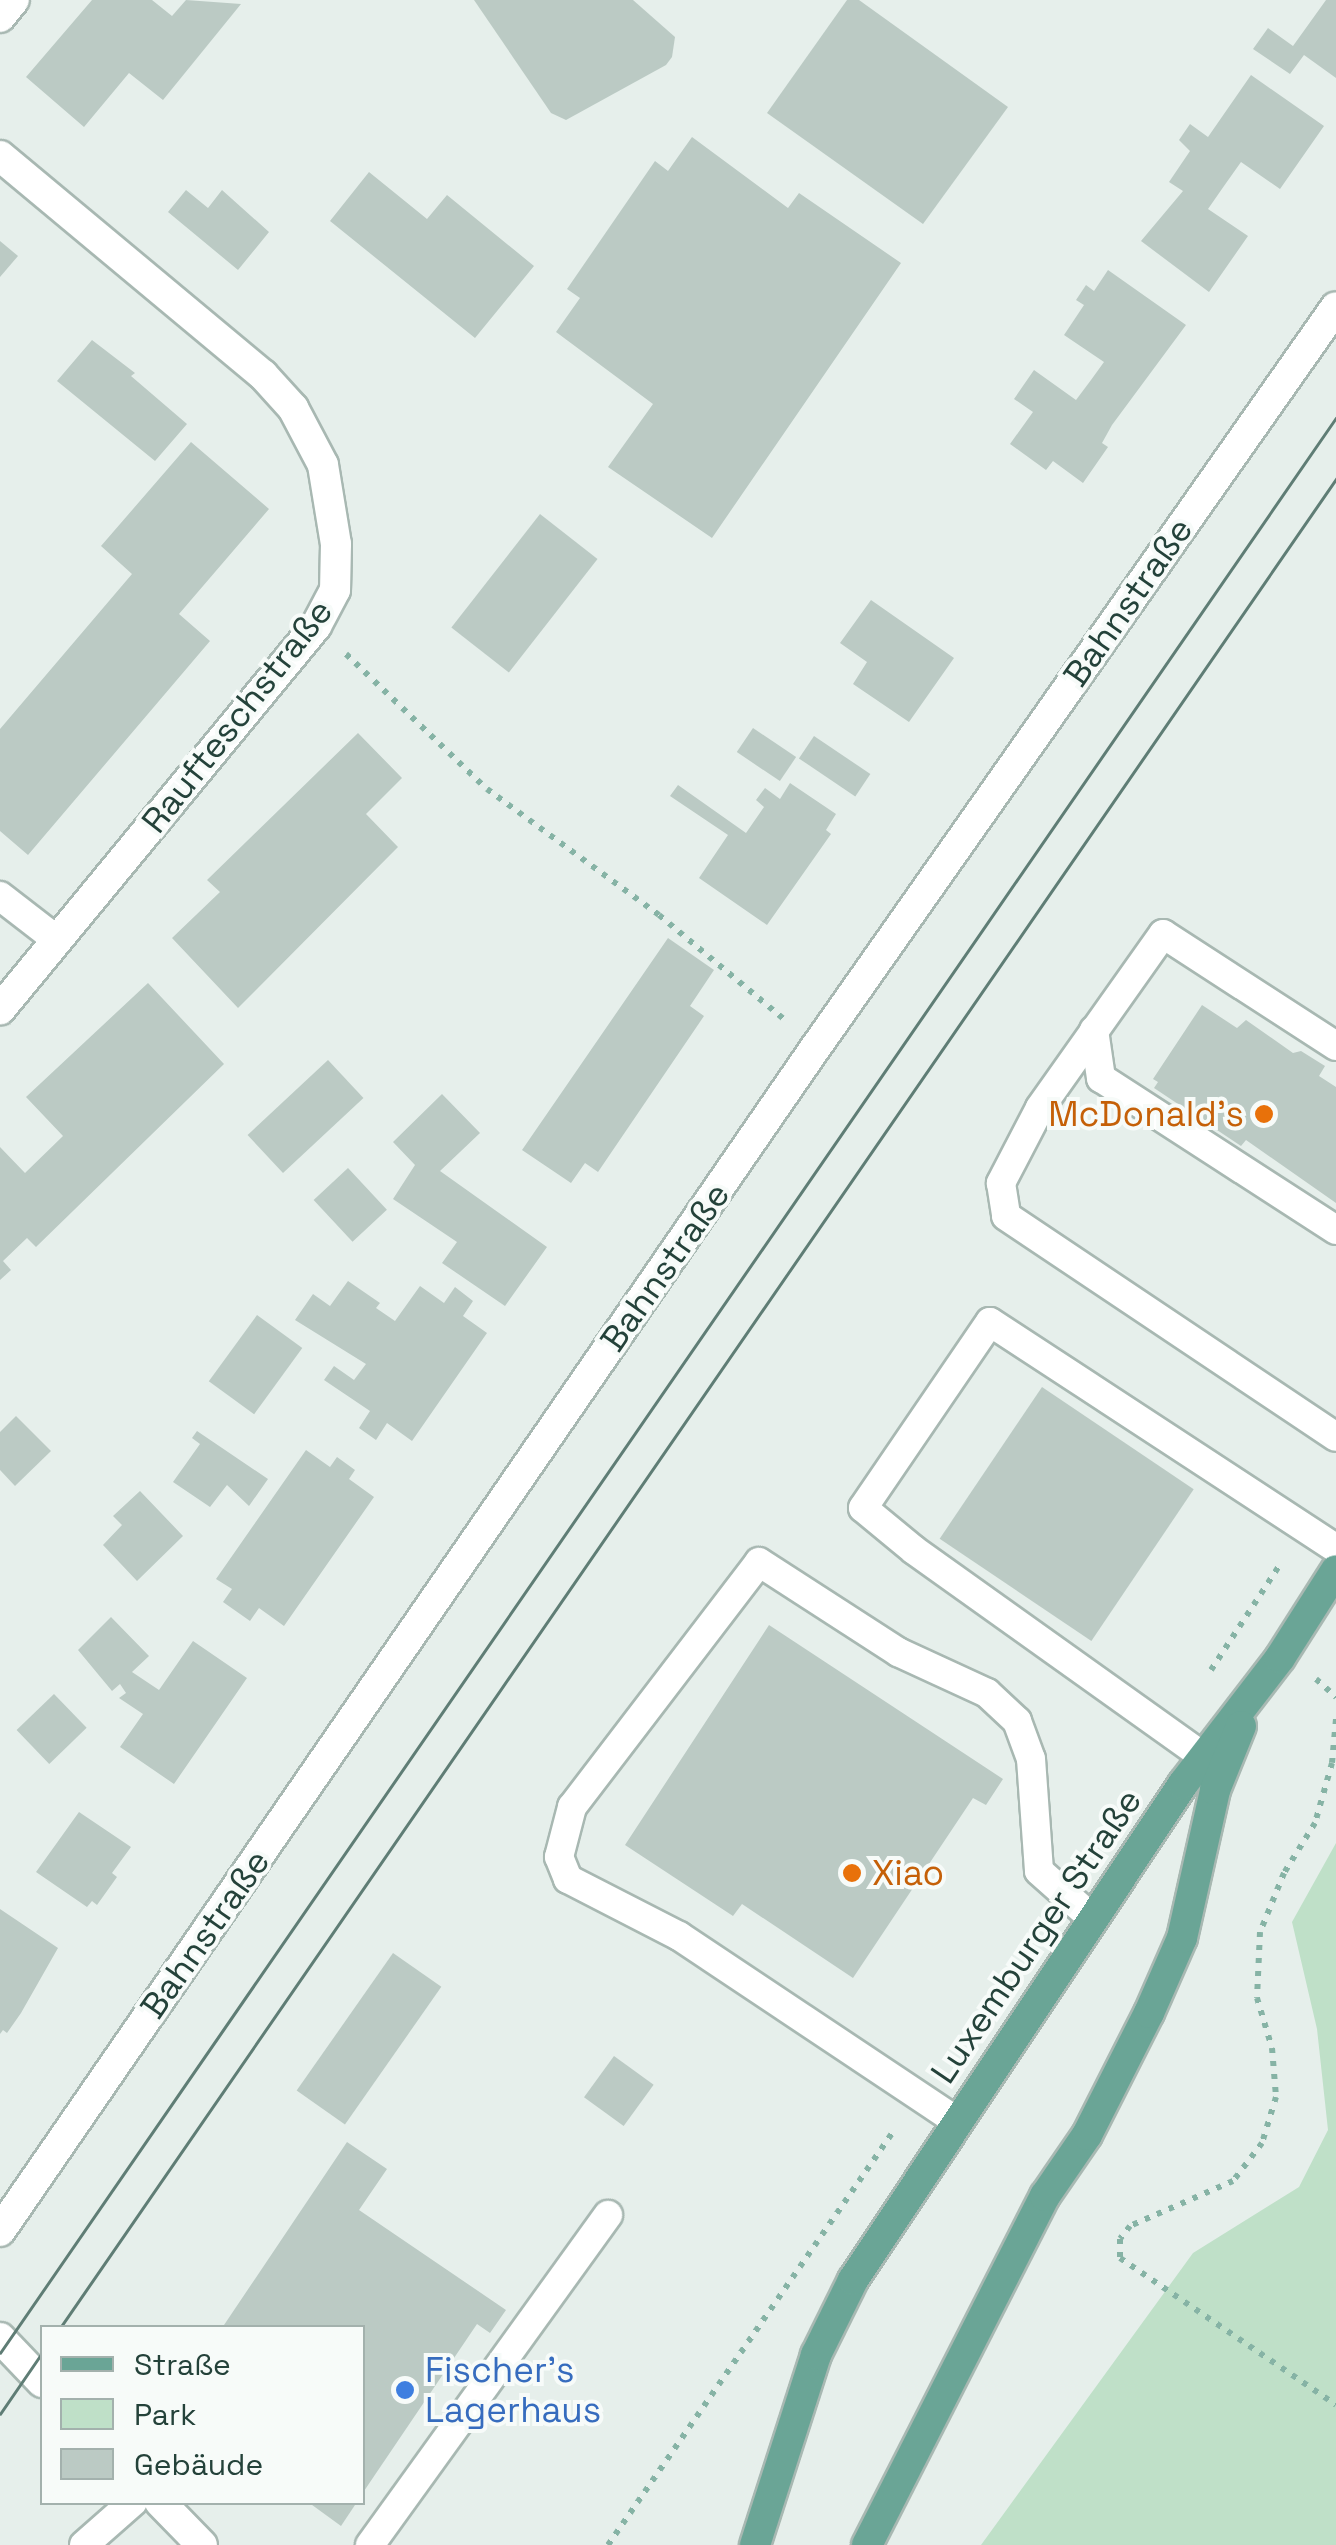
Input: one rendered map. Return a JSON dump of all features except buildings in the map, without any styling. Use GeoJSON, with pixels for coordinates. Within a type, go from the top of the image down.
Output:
{"type":"FeatureCollection","features":[{"type":"Feature","properties":{"kind":"main road","name":"Luxemburger Straße"},"geometry":{"type":"LineString","coordinates":[[755,2545],[816,2355],[853,2280],[1093,1919],[1204,1757],[1253,1696],[1336,1570]]}},
{"type":"Feature","properties":{"kind":"main road"},"geometry":{"type":"LineString","coordinates":[[867,2545],[1045,2196],[1087,2136],[1150,2013],[1182,1938],[1215,1790],[1253,1696]]}},
{"type":"Feature","properties":{"kind":"street"},"geometry":{"type":"LineString","coordinates":[[0,17],[14,0]]}},
{"type":"Feature","properties":{"kind":"street","name":"Raufteschstraße"},"geometry":{"type":"LineString","coordinates":[[0,156],[262,375],[293,408],[323,466],[336,544],[335,590],[316,626],[0,1010]]}},
{"type":"Feature","properties":{"kind":"street","name":"Bahnstraße"},"geometry":{"type":"LineString","coordinates":[[0,2232],[816,1047],[1336,307]]}},
{"type":"Feature","properties":{"kind":"street"},"geometry":{"type":"LineString","coordinates":[[0,2338],[40,2380]]}},
{"type":"Feature","properties":{"kind":"street"},"geometry":{"type":"LineString","coordinates":[[163,2505],[202,2545]]}},
{"type":"Feature","properties":{"kind":"lane"},"geometry":{"type":"LineString","coordinates":[[0,896],[57,940]]}},
{"type":"Feature","properties":{"kind":"lane"},"geometry":{"type":"LineString","coordinates":[[1336,1046],[1163,934],[1040,1108],[1000,1183],[1006,1216],[1336,1437]]}},
{"type":"Feature","properties":{"kind":"lane"},"geometry":{"type":"LineString","coordinates":[[1094,1030],[1100,1078],[1336,1230]]}},
{"type":"Feature","properties":{"kind":"lane"},"geometry":{"type":"LineString","coordinates":[[1204,1757],[914,1550],[862,1508],[990,1322],[1336,1548]]}},
{"type":"Feature","properties":{"kind":"lane"},"geometry":{"type":"LineString","coordinates":[[958,2122],[679,1936],[568,1879],[559,1857],[572,1807],[759,1562],[898,1652],[987,1693],[1017,1722],[1031,1759],[1039,1872],[1093,1919]]}},
{"type":"Feature","properties":{"kind":"lane"},"geometry":{"type":"LineString","coordinates":[[370,2545],[608,2214]]}},
{"type":"Feature","properties":{"kind":"lane"},"geometry":{"type":"LineString","coordinates":[[84,2545],[130,2505]]}},
{"type":"Feature","properties":{"kind":"path"},"geometry":{"type":"LineString","coordinates":[[316,626],[487,789],[659,914],[816,1047]]}},
{"type":"Feature","properties":{"kind":"path"},"geometry":{"type":"LineString","coordinates":[[1336,1719],[1332,1763],[1315,1823],[1284,1873],[1260,1932],[1256,1998],[1272,2048],[1276,2097],[1262,2143],[1233,2180],[1130,2226],[1120,2240],[1120,2258],[1336,2405]]}},
{"type":"Feature","properties":{"kind":"green space"},"geometry":{"type":"Polygon","coordinates":[[[1336,1843],[1336,2545],[981,2545],[1193,2253],[1299,2187],[1328,2130],[1317,2029],[1292,1922],[1336,1843]]]}},
{"type":"Feature","properties":{"kind":"tram line"},"geometry":{"type":"LineString","coordinates":[[0,2353],[1336,418]]}},
{"type":"Feature","properties":{"kind":"tram line"},"geometry":{"type":"LineString","coordinates":[[62,2325],[1336,479]]}},
{"type":"Feature","properties":{"kind":"tram line"},"geometry":{"type":"LineString","coordinates":[[0,2414],[40,2356]]}},
{"type":"Feature","properties":{"kind":"place","name":"McDonald's"},"geometry":{"type":"Point","coordinates":[1264,1114]}},
{"type":"Feature","properties":{"kind":"place","name":"Xiao"},"geometry":{"type":"Point","coordinates":[852,1873]}},
{"type":"Feature","properties":{"kind":"place","name":"Fischer’s Lagerhaus"},"geometry":{"type":"Point","coordinates":[405,2390]}}]}
